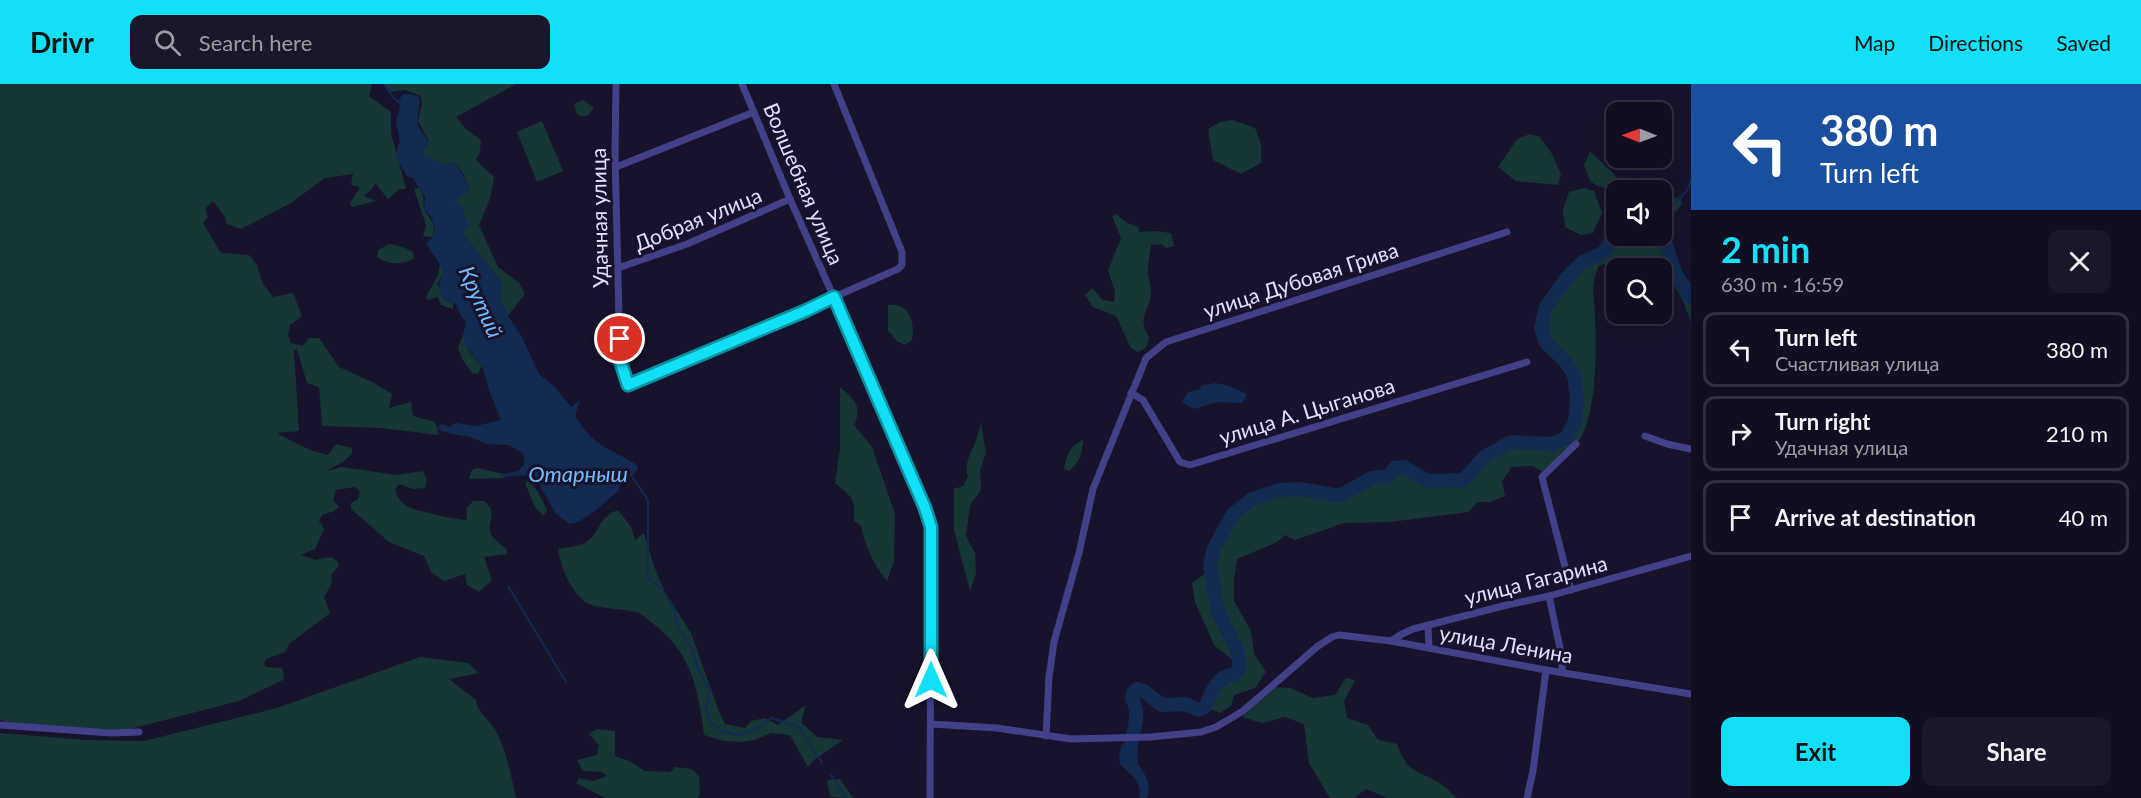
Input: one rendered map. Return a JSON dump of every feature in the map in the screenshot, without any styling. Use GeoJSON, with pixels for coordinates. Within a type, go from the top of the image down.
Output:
{"type":"FeatureCollection","features":[{"type":"Feature","properties":{"kind":"street","name":"Удачная улица"},"geometry":{"type":"LineString","coordinates":[[616,84],[620,360],[628,385],[834,297]]}},
{"type":"Feature","properties":{"kind":"street","name":"Волшебная улица"},"geometry":{"type":"LineString","coordinates":[[742,84],[790,199],[872,383],[931,527],[930,798]]}},
{"type":"Feature","properties":{"kind":"street"},"geometry":{"type":"LineString","coordinates":[[834,84],[903,258],[898,269],[834,297]]}},
{"type":"Feature","properties":{"kind":"street"},"geometry":{"type":"LineString","coordinates":[[616,167],[754,112]]}},
{"type":"Feature","properties":{"kind":"street","name":"Добрая улица"},"geometry":{"type":"LineString","coordinates":[[618,268],[687,244],[790,199]]}},
{"type":"Feature","properties":{"kind":"street","name":"улица Дубовая Грива"},"geometry":{"type":"LineString","coordinates":[[1046,736],[1054,642],[1079,553],[1093,489],[1146,358],[1166,342],[1507,232]]}},
{"type":"Feature","properties":{"kind":"street","name":"улица А. Цыганова"},"geometry":{"type":"LineString","coordinates":[[1131,393],[1143,400],[1180,462],[1190,465],[1527,362]]}},
{"type":"Feature","properties":{"kind":"street"},"geometry":{"type":"LineString","coordinates":[[1645,436],[1691,449]]}},
{"type":"Feature","properties":{"kind":"street"},"geometry":{"type":"LineString","coordinates":[[1571,590],[1542,477],[1576,444]]}},
{"type":"Feature","properties":{"kind":"street","name":"улица Гагарина"},"geometry":{"type":"LineString","coordinates":[[1391,641],[1402,634],[1428,626],[1549,596],[1691,556]]}},
{"type":"Feature","properties":{"kind":"street"},"geometry":{"type":"LineString","coordinates":[[1549,596],[1562,658],[1562,672]]}},
{"type":"Feature","properties":{"kind":"street"},"geometry":{"type":"LineString","coordinates":[[1428,626],[1429,648]]}},
{"type":"Feature","properties":{"kind":"street","name":"улица Ленина"},"geometry":{"type":"LineString","coordinates":[[1046,736],[1071,740],[1112,739],[1201,732],[1230,719],[1274,686],[1318,646],[1332,636],[1339,635],[1391,641],[1691,694]]}},
{"type":"Feature","properties":{"kind":"street"},"geometry":{"type":"LineString","coordinates":[[1527,798],[1533,771],[1546,670]]}},
{"type":"Feature","properties":{"kind":"street"},"geometry":{"type":"LineString","coordinates":[[931,724],[997,728],[1046,736]]}},
{"type":"Feature","properties":{"kind":"street"},"geometry":{"type":"LineString","coordinates":[[0,725],[111,733],[139,732]]}},
{"type":"Feature","properties":{"kind":"green space"},"geometry":{"type":"Polygon","coordinates":[[[0,84],[372,84],[369,96],[391,112],[391,133],[406,189],[399,189],[388,199],[375,183],[364,196],[376,201],[352,207],[350,203],[360,187],[351,185],[353,174],[325,178],[291,203],[241,229],[227,224],[225,217],[213,201],[205,209],[208,217],[203,223],[221,253],[249,255],[257,265],[263,284],[273,297],[293,293],[302,316],[290,325],[288,335],[291,343],[303,346],[309,338],[319,338],[339,367],[392,394],[389,408],[411,402],[413,416],[435,422],[439,435],[381,428],[322,426],[319,387],[307,383],[297,349],[294,350],[299,431],[276,433],[310,450],[328,455],[336,444],[352,448],[352,454],[326,471],[342,467],[396,475],[423,471],[427,479],[425,488],[413,489],[399,484],[395,489],[397,496],[410,508],[467,520],[466,509],[473,501],[484,501],[491,510],[490,531],[492,536],[507,549],[507,554],[484,557],[492,580],[479,592],[467,585],[465,574],[444,581],[431,572],[424,556],[389,542],[351,509],[351,503],[358,499],[360,492],[355,487],[336,490],[333,500],[339,507],[322,515],[319,521],[324,529],[315,549],[301,555],[316,560],[331,557],[337,561],[339,566],[331,575],[332,583],[324,597],[330,613],[289,644],[285,652],[266,659],[264,664],[266,667],[282,668],[283,680],[239,701],[130,729],[115,731],[12,727],[0,719],[0,84]]]}},
{"type":"Feature","properties":{"kind":"green space"},"geometry":{"type":"Polygon","coordinates":[[[384,84],[516,84],[456,117],[467,130],[481,140],[480,152],[476,160],[494,177],[490,199],[479,225],[498,267],[519,283],[525,294],[508,316],[500,299],[501,281],[462,233],[468,227],[463,210],[454,200],[470,190],[462,172],[453,162],[445,165],[424,156],[424,149],[429,141],[418,121],[422,103],[421,96],[405,90],[388,92],[384,84]]]}},
{"type":"Feature","properties":{"kind":"green space"},"geometry":{"type":"Polygon","coordinates":[[[584,100],[594,108],[587,116],[580,116],[574,105],[584,100]]]}},
{"type":"Feature","properties":{"kind":"green space"},"geometry":{"type":"Polygon","coordinates":[[[1233,120],[1255,128],[1261,144],[1261,163],[1241,174],[1213,160],[1208,129],[1220,122],[1233,120]]]}},
{"type":"Feature","properties":{"kind":"green space"},"geometry":{"type":"Polygon","coordinates":[[[542,121],[563,171],[537,182],[517,132],[542,121]]]}},
{"type":"Feature","properties":{"kind":"green space"},"geometry":{"type":"Polygon","coordinates":[[[1530,134],[1540,137],[1552,154],[1561,174],[1558,185],[1516,181],[1498,167],[1517,139],[1530,134]]]}},
{"type":"Feature","properties":{"kind":"green space"},"geometry":{"type":"Polygon","coordinates":[[[1590,151],[1620,180],[1606,180],[1606,188],[1597,186],[1590,180],[1584,165],[1590,151]]]}},
{"type":"Feature","properties":{"kind":"green space"},"geometry":{"type":"Polygon","coordinates":[[[419,188],[424,208],[434,227],[433,237],[423,236],[426,225],[414,189],[419,188]]]}},
{"type":"Feature","properties":{"kind":"green space"},"geometry":{"type":"Polygon","coordinates":[[[1584,188],[1594,191],[1602,213],[1593,233],[1581,235],[1565,227],[1563,209],[1569,192],[1584,188]]]}},
{"type":"Feature","properties":{"kind":"green space"},"geometry":{"type":"Polygon","coordinates":[[[1680,197],[1682,203],[1672,214],[1672,199],[1680,197]]]}},
{"type":"Feature","properties":{"kind":"green space"},"geometry":{"type":"Polygon","coordinates":[[[1116,214],[1127,223],[1138,227],[1139,232],[1171,233],[1174,246],[1166,248],[1161,244],[1151,245],[1148,271],[1151,293],[1144,319],[1145,330],[1149,337],[1147,347],[1138,352],[1131,348],[1116,316],[1093,307],[1085,295],[1092,288],[1103,300],[1114,302],[1115,292],[1108,270],[1121,238],[1112,216],[1116,214]]]}},
{"type":"Feature","properties":{"kind":"green space"},"geometry":{"type":"Polygon","coordinates":[[[389,244],[413,252],[414,259],[395,263],[386,262],[377,257],[378,250],[389,244]]]}},
{"type":"Feature","properties":{"kind":"green space"},"geometry":{"type":"Polygon","coordinates":[[[1608,246],[1666,246],[1670,258],[1626,256],[1606,258],[1606,263],[1599,266],[1593,296],[1596,345],[1592,399],[1589,416],[1578,442],[1543,472],[1533,466],[1512,467],[1502,481],[1505,496],[1490,502],[1477,502],[1469,512],[1390,522],[1344,523],[1295,540],[1285,535],[1277,542],[1237,559],[1234,601],[1251,631],[1254,654],[1266,672],[1255,688],[1234,695],[1231,706],[1220,713],[1205,707],[1219,682],[1235,674],[1240,666],[1214,645],[1195,602],[1192,583],[1206,573],[1214,548],[1233,514],[1252,499],[1280,490],[1301,489],[1339,496],[1372,478],[1388,476],[1395,468],[1404,467],[1427,481],[1464,480],[1484,457],[1511,442],[1515,445],[1541,450],[1566,438],[1575,420],[1577,397],[1574,375],[1565,361],[1546,343],[1541,328],[1546,307],[1568,276],[1582,262],[1604,252],[1608,246]]]}},
{"type":"Feature","properties":{"kind":"green space"},"geometry":{"type":"Polygon","coordinates":[[[1672,263],[1676,275],[1691,297],[1691,323],[1684,303],[1672,281],[1672,263]]]}},
{"type":"Feature","properties":{"kind":"green space"},"geometry":{"type":"Polygon","coordinates":[[[440,264],[444,273],[437,284],[445,301],[453,303],[453,309],[441,305],[438,297],[428,300],[426,297],[438,275],[440,264]]]}},
{"type":"Feature","properties":{"kind":"green space"},"geometry":{"type":"Polygon","coordinates":[[[888,305],[895,305],[906,310],[912,321],[912,340],[905,345],[897,341],[888,331],[888,305]]]}},
{"type":"Feature","properties":{"kind":"green space"},"geometry":{"type":"Polygon","coordinates":[[[463,335],[470,352],[482,365],[478,374],[472,373],[462,359],[458,347],[463,335]]]}},
{"type":"Feature","properties":{"kind":"green space"},"geometry":{"type":"Polygon","coordinates":[[[840,387],[856,403],[858,413],[854,425],[872,447],[895,514],[894,561],[887,581],[871,555],[861,526],[854,521],[851,499],[835,483],[840,448],[840,387]]]}},
{"type":"Feature","properties":{"kind":"green space"},"geometry":{"type":"Polygon","coordinates":[[[981,423],[986,453],[980,470],[981,490],[970,505],[966,536],[975,553],[976,573],[970,591],[954,530],[954,489],[963,486],[968,477],[967,464],[981,423]]]}},
{"type":"Feature","properties":{"kind":"green space"},"geometry":{"type":"Polygon","coordinates":[[[1083,440],[1078,461],[1069,471],[1064,469],[1069,452],[1083,440]]]}},
{"type":"Feature","properties":{"kind":"green space"},"geometry":{"type":"Polygon","coordinates":[[[477,468],[504,474],[505,478],[469,479],[472,470],[477,468]]]}},
{"type":"Feature","properties":{"kind":"green space"},"geometry":{"type":"Polygon","coordinates":[[[528,481],[542,499],[547,511],[543,516],[535,507],[525,483],[528,481]]]}},
{"type":"Feature","properties":{"kind":"green space"},"geometry":{"type":"Polygon","coordinates":[[[618,510],[631,527],[635,540],[644,533],[665,592],[691,633],[725,724],[745,728],[751,721],[765,718],[778,725],[806,705],[801,722],[817,737],[843,740],[814,760],[808,767],[790,735],[771,733],[754,740],[741,742],[724,741],[704,735],[695,686],[684,658],[675,645],[639,613],[610,609],[585,602],[571,585],[561,564],[558,549],[580,545],[588,541],[606,517],[618,510]]]}},
{"type":"Feature","properties":{"kind":"green space"},"geometry":{"type":"Polygon","coordinates":[[[420,657],[468,663],[479,673],[449,679],[476,700],[481,712],[494,728],[505,753],[516,798],[0,798],[0,733],[87,740],[144,741],[277,708],[420,657]]]}},
{"type":"Feature","properties":{"kind":"green space"},"geometry":{"type":"Polygon","coordinates":[[[1346,678],[1355,680],[1344,701],[1347,718],[1368,725],[1378,740],[1397,744],[1408,765],[1441,784],[1457,798],[1388,798],[1366,789],[1354,798],[1330,798],[1309,763],[1304,724],[1285,717],[1262,723],[1242,717],[1276,687],[1290,688],[1313,698],[1335,695],[1346,678]]]}},
{"type":"Feature","properties":{"kind":"green space"},"geometry":{"type":"Polygon","coordinates":[[[597,729],[615,731],[615,756],[645,771],[670,772],[675,767],[692,769],[699,776],[698,798],[605,798],[576,783],[579,778],[593,781],[607,776],[602,772],[583,771],[577,760],[597,755],[599,745],[589,734],[597,729]]]}},
{"type":"Feature","properties":{"kind":"green space"},"geometry":{"type":"Polygon","coordinates":[[[840,779],[853,798],[830,797],[827,780],[840,779]]]}},
{"type":"Feature","properties":{"kind":"water","name":"Отарныш"},"geometry":{"type":"Polygon","coordinates":[[[403,94],[420,97],[417,125],[429,142],[424,149],[424,156],[445,165],[453,162],[470,190],[455,200],[463,210],[468,227],[462,233],[501,281],[500,299],[522,337],[539,374],[555,387],[571,407],[580,400],[575,416],[590,436],[601,445],[637,465],[638,469],[621,483],[619,490],[580,521],[570,524],[556,514],[537,480],[530,475],[499,477],[499,475],[518,471],[524,465],[524,454],[509,445],[486,444],[436,428],[442,424],[449,427],[456,423],[476,426],[501,420],[482,365],[465,343],[463,335],[466,322],[456,304],[445,301],[439,290],[444,273],[426,244],[433,237],[435,229],[432,218],[424,209],[425,197],[413,178],[407,176],[395,156],[400,141],[396,122],[400,107],[399,100],[403,94]]]}},
{"type":"Feature","properties":{"kind":"water"},"geometry":{"type":"Polygon","coordinates":[[[1216,383],[1247,394],[1242,403],[1217,402],[1194,409],[1182,403],[1188,392],[1198,390],[1203,385],[1216,383]]]}},
{"type":"Feature","properties":{"kind":"water"},"geometry":{"type":"Polygon","coordinates":[[[1132,744],[1130,755],[1147,780],[1147,798],[1139,798],[1137,783],[1120,764],[1119,755],[1122,745],[1132,744]]]}},
{"type":"Feature","properties":{"kind":"waterway","name":"Крутий"},"geometry":{"type":"LineString","coordinates":[[384,84],[401,104]]}},
{"type":"Feature","properties":{"kind":"waterway"},"geometry":{"type":"LineString","coordinates":[[1672,205],[1687,191],[1691,180]]}},
{"type":"Feature","properties":{"kind":"waterway"},"geometry":{"type":"LineString","coordinates":[[1131,760],[1130,752],[1136,722],[1132,699],[1137,689],[1144,691],[1162,705],[1186,704],[1198,710],[1205,707],[1219,682],[1235,674],[1240,666],[1237,649],[1218,612],[1210,565],[1214,548],[1233,514],[1252,499],[1280,490],[1301,489],[1339,496],[1372,478],[1388,476],[1395,468],[1404,467],[1427,481],[1464,480],[1484,457],[1511,442],[1552,444],[1566,438],[1575,421],[1577,397],[1574,375],[1565,361],[1546,343],[1541,328],[1546,307],[1568,276],[1583,262],[1604,252],[1608,246]]}},
{"type":"Feature","properties":{"kind":"waterway"},"geometry":{"type":"LineString","coordinates":[[1666,246],[1676,275],[1691,297]]}},
{"type":"Feature","properties":{"kind":"waterway"},"geometry":{"type":"LineString","coordinates":[[631,475],[648,500],[648,579],[662,589],[674,609],[678,628],[692,648],[699,671],[709,690],[706,708],[710,721],[720,730],[737,735],[754,730],[772,718],[799,727],[822,763]]}},
{"type":"Feature","properties":{"kind":"waterway"},"geometry":{"type":"LineString","coordinates":[[508,586],[566,682]]}},
{"type":"Feature","properties":{"kind":"waterway"},"geometry":{"type":"LineString","coordinates":[[830,774],[847,798]]}},
{"type":"Feature","properties":{"kind":"route"},"geometry":{"type":"LineString","coordinates":[[620,339],[620,360],[628,385],[834,297],[925,508],[931,527],[931,680]]}}]}
